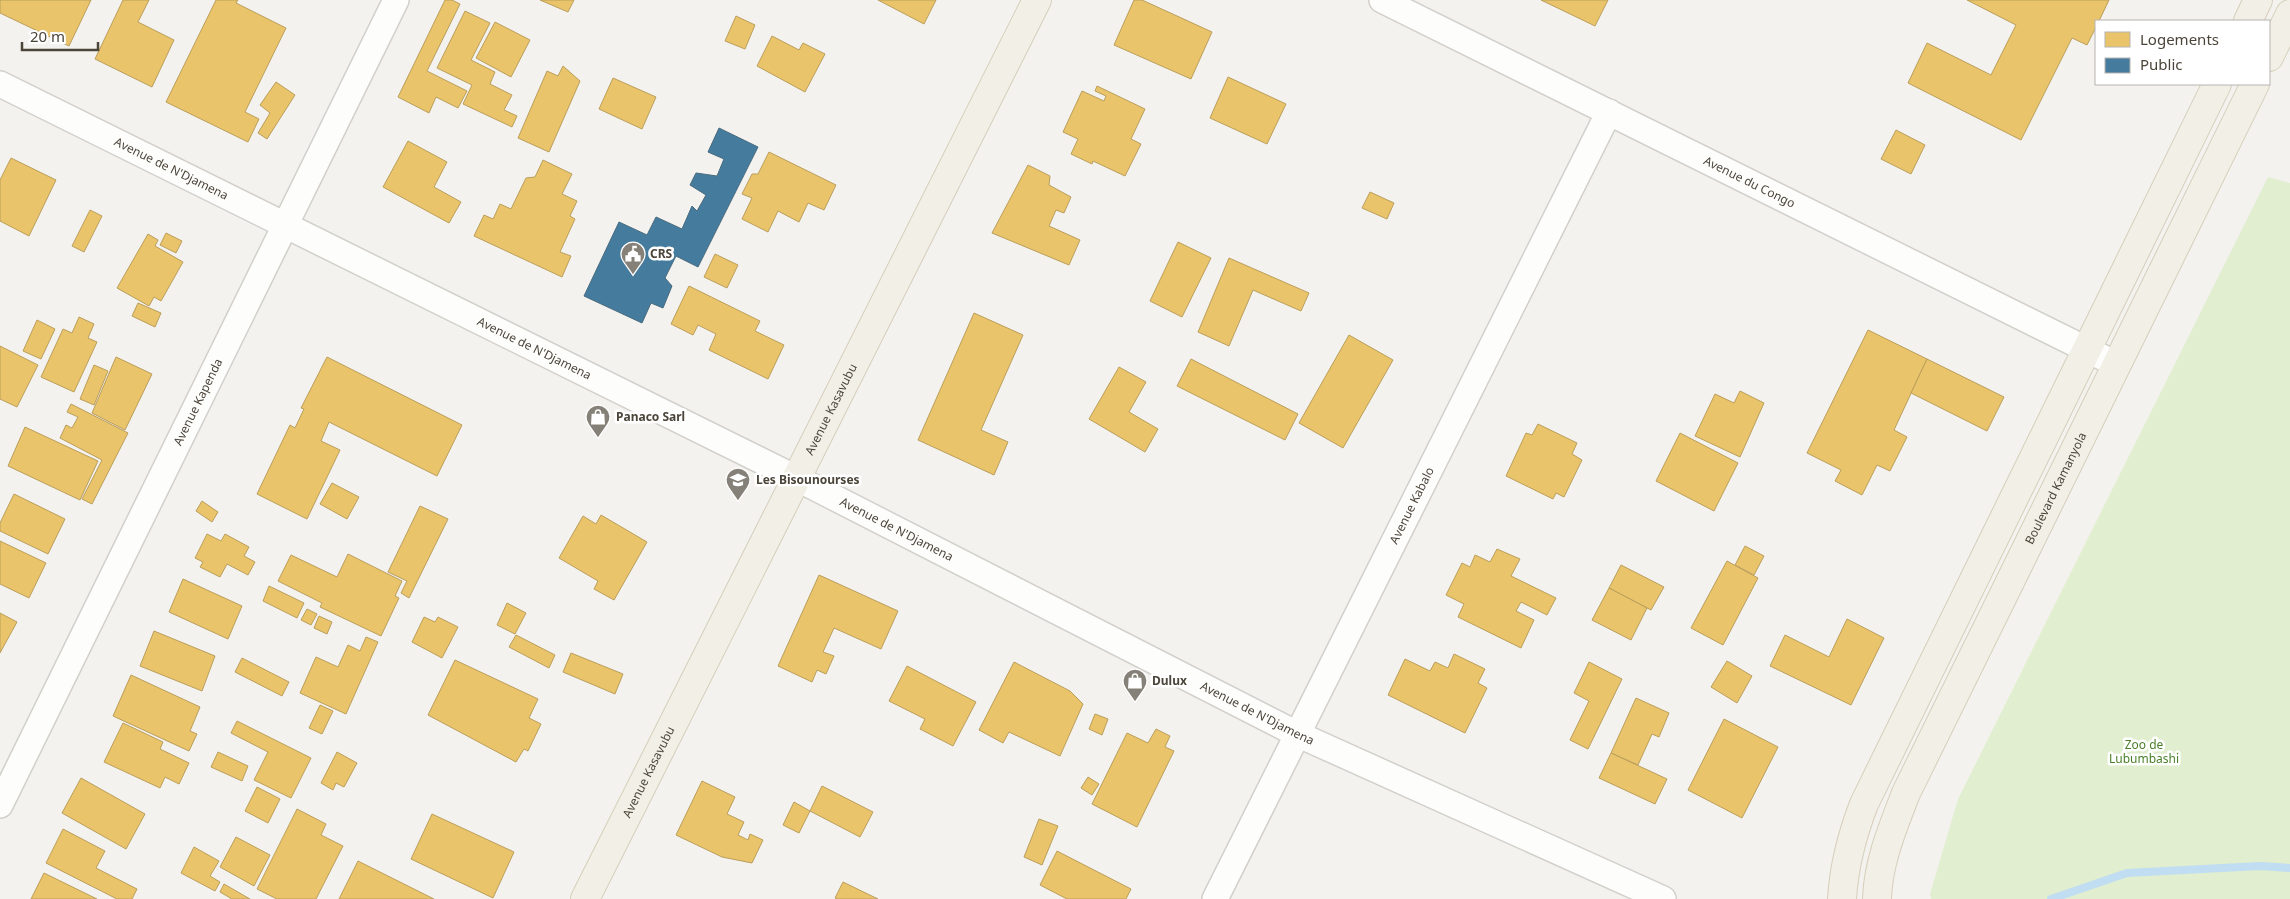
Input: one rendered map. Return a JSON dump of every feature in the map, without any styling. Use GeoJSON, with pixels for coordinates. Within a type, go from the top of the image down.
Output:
{"type":"FeatureCollection","features":[{"type":"Feature","properties":{"kind":"main road","name":"Avenue Kasavubu"},"geometry":{"type":"LineString","coordinates":[[585,899],[1037,0]]}},
{"type":"Feature","properties":{"kind":"main road"},"geometry":{"type":"LineString","coordinates":[[2248,20],[2258,0]]}},
{"type":"Feature","properties":{"kind":"main road"},"geometry":{"type":"LineString","coordinates":[[2270,55],[2290,14]]}},
{"type":"Feature","properties":{"kind":"main road"},"geometry":{"type":"LineString","coordinates":[[1842,899],[1848,856],[1854,831],[1864,804],[2217,85]]}},
{"type":"Feature","properties":{"kind":"main road","name":"Boulevard Kamanyola"},"geometry":{"type":"LineString","coordinates":[[1877,899],[1879,872],[1906,793],[2255,85]]}},
{"type":"Feature","properties":{"kind":"street","name":"Avenue Kapenda"},"geometry":{"type":"LineString","coordinates":[[0,805],[396,0]]}},
{"type":"Feature","properties":{"kind":"street","name":"Avenue du Congo"},"geometry":{"type":"LineString","coordinates":[[1382,0],[2116,364]]}},
{"type":"Feature","properties":{"kind":"street","name":"Avenue de N'Djamena"},"geometry":{"type":"LineString","coordinates":[[0,84],[285,223],[796,478],[1297,734],[1663,899]]}},
{"type":"Feature","properties":{"kind":"street","name":"Avenue Kabalo"},"geometry":{"type":"LineString","coordinates":[[1215,899],[1609,112]]}},
{"type":"Feature","properties":{"kind":"green space","name":"Zoo de Lubumbashi"},"geometry":{"type":"Polygon","coordinates":[[[2268,177],[2290,183],[2290,899],[1931,899],[1930,894],[1958,799],[2268,177]]]}},
{"type":"Feature","properties":{"kind":"building: Logements"},"geometry":{"type":"Polygon","coordinates":[[[0,0],[91,0],[69,46],[0,13],[0,0]]]}},
{"type":"Feature","properties":{"kind":"building: Logements"},"geometry":{"type":"Polygon","coordinates":[[[123,0],[149,0],[138,22],[174,40],[152,87],[95,59],[123,0]]]}},
{"type":"Feature","properties":{"kind":"building: Logements"},"geometry":{"type":"Polygon","coordinates":[[[216,0],[238,0],[236,3],[286,28],[245,112],[259,119],[248,142],[166,102],[216,0]]]}},
{"type":"Feature","properties":{"kind":"building: Logements"},"geometry":{"type":"Polygon","coordinates":[[[445,0],[452,0],[460,4],[427,71],[467,91],[458,108],[436,97],[429,113],[398,97],[445,0]]]}},
{"type":"Feature","properties":{"kind":"building: Logements"},"geometry":{"type":"Polygon","coordinates":[[[540,0],[574,0],[568,12],[540,0]]]}},
{"type":"Feature","properties":{"kind":"building: Logements"},"geometry":{"type":"Polygon","coordinates":[[[878,0],[936,0],[924,24],[878,0]]]}},
{"type":"Feature","properties":{"kind":"building: Logements"},"geometry":{"type":"Polygon","coordinates":[[[1134,0],[1142,0],[1212,32],[1191,79],[1114,45],[1134,0]]]}},
{"type":"Feature","properties":{"kind":"building: Logements"},"geometry":{"type":"Polygon","coordinates":[[[1541,0],[1608,0],[1595,26],[1541,0]]]}},
{"type":"Feature","properties":{"kind":"building: Logements"},"geometry":{"type":"Polygon","coordinates":[[[1967,0],[2109,0],[2099,20],[2095,20],[2095,29],[2087,45],[2072,38],[2021,140],[1908,83],[1927,43],[1991,75],[2016,25],[1967,0]]]}},
{"type":"Feature","properties":{"kind":"building: Logements"},"geometry":{"type":"Polygon","coordinates":[[[465,11],[490,23],[471,60],[495,72],[490,84],[512,95],[504,110],[517,116],[512,127],[463,104],[472,85],[437,68],[465,11]]]}},
{"type":"Feature","properties":{"kind":"building: Logements"},"geometry":{"type":"Polygon","coordinates":[[[736,16],[755,25],[745,49],[725,41],[736,16]]]}},
{"type":"Feature","properties":{"kind":"building: Logements"},"geometry":{"type":"Polygon","coordinates":[[[495,22],[530,40],[511,77],[476,58],[495,22]]]}},
{"type":"Feature","properties":{"kind":"building: Logements"},"geometry":{"type":"Polygon","coordinates":[[[772,36],[799,50],[803,43],[825,54],[805,92],[757,66],[772,36]]]}},
{"type":"Feature","properties":{"kind":"building: Logements"},"geometry":{"type":"Polygon","coordinates":[[[563,66],[580,81],[549,152],[518,138],[547,71],[558,76],[563,66]]]}},
{"type":"Feature","properties":{"kind":"building: Logements"},"geometry":{"type":"Polygon","coordinates":[[[1228,77],[1286,104],[1267,144],[1210,118],[1228,77]]]}},
{"type":"Feature","properties":{"kind":"building: Logements"},"geometry":{"type":"Polygon","coordinates":[[[613,78],[656,97],[642,129],[599,109],[613,78]]]}},
{"type":"Feature","properties":{"kind":"building: Logements"},"geometry":{"type":"Polygon","coordinates":[[[276,82],[295,95],[267,139],[258,133],[270,113],[260,105],[276,82]]]}},
{"type":"Feature","properties":{"kind":"building: Logements"},"geometry":{"type":"Polygon","coordinates":[[[1097,86],[1145,109],[1131,139],[1141,144],[1125,176],[1093,161],[1092,164],[1071,154],[1078,139],[1063,132],[1082,91],[1104,101],[1106,96],[1095,91],[1097,86]]]}},
{"type":"Feature","properties":{"kind":"building: Logements"},"geometry":{"type":"Polygon","coordinates":[[[1896,130],[1925,145],[1911,174],[1881,159],[1896,130]]]}},
{"type":"Feature","properties":{"kind":"building: Logements"},"geometry":{"type":"Polygon","coordinates":[[[408,141],[447,162],[434,187],[461,202],[449,223],[383,187],[408,141]]]}},
{"type":"Feature","properties":{"kind":"building: Logements"},"geometry":{"type":"Polygon","coordinates":[[[769,152],[836,185],[824,210],[808,203],[799,222],[778,211],[768,232],[742,219],[752,198],[742,194],[752,174],[758,174],[769,152]]]}},
{"type":"Feature","properties":{"kind":"building: Logements"},"geometry":{"type":"Polygon","coordinates":[[[11,158],[56,180],[29,236],[0,221],[0,180],[11,158]]]}},
{"type":"Feature","properties":{"kind":"building: Logements"},"geometry":{"type":"Polygon","coordinates":[[[543,160],[572,174],[562,194],[577,201],[570,216],[575,219],[560,252],[571,256],[562,277],[474,236],[484,215],[493,219],[500,204],[511,209],[526,178],[535,177],[543,160]]]}},
{"type":"Feature","properties":{"kind":"building: Logements"},"geometry":{"type":"Polygon","coordinates":[[[1028,165],[1050,176],[1049,185],[1071,197],[1064,213],[1056,210],[1049,226],[1080,240],[1069,265],[992,233],[1028,165]]]}},
{"type":"Feature","properties":{"kind":"building: Logements"},"geometry":{"type":"Polygon","coordinates":[[[1370,192],[1394,203],[1387,219],[1362,208],[1370,192]]]}},
{"type":"Feature","properties":{"kind":"building: Logements"},"geometry":{"type":"Polygon","coordinates":[[[90,210],[102,216],[84,252],[72,246],[90,210]]]}},
{"type":"Feature","properties":{"kind":"building: Logements"},"geometry":{"type":"Polygon","coordinates":[[[166,233],[182,241],[176,253],[160,245],[166,233]]]}},
{"type":"Feature","properties":{"kind":"building: Logements"},"geometry":{"type":"Polygon","coordinates":[[[148,234],[158,240],[155,246],[183,262],[161,301],[154,297],[149,306],[117,288],[148,234]]]}},
{"type":"Feature","properties":{"kind":"building: Logements"},"geometry":{"type":"Polygon","coordinates":[[[1178,242],[1211,258],[1182,317],[1150,301],[1178,242]]]}},
{"type":"Feature","properties":{"kind":"building: Logements"},"geometry":{"type":"Polygon","coordinates":[[[715,254],[738,265],[727,288],[704,277],[715,254]]]}},
{"type":"Feature","properties":{"kind":"building: Logements"},"geometry":{"type":"Polygon","coordinates":[[[1229,258],[1309,293],[1301,311],[1253,290],[1229,346],[1198,332],[1229,258]]]}},
{"type":"Feature","properties":{"kind":"building: Logements"},"geometry":{"type":"Polygon","coordinates":[[[689,286],[760,321],[755,331],[784,345],[768,379],[709,350],[716,334],[698,325],[693,335],[671,324],[689,286]]]}},
{"type":"Feature","properties":{"kind":"building: Logements"},"geometry":{"type":"Polygon","coordinates":[[[138,303],[161,313],[155,327],[132,316],[138,303]]]}},
{"type":"Feature","properties":{"kind":"building: Logements"},"geometry":{"type":"Polygon","coordinates":[[[974,313],[1023,335],[981,430],[1008,442],[994,475],[918,440],[974,313]]]}},
{"type":"Feature","properties":{"kind":"building: Logements"},"geometry":{"type":"Polygon","coordinates":[[[79,317],[94,324],[88,338],[97,342],[74,392],[41,377],[63,329],[72,333],[79,317]]]}},
{"type":"Feature","properties":{"kind":"building: Logements"},"geometry":{"type":"Polygon","coordinates":[[[37,320],[55,329],[41,359],[23,351],[37,320]]]}},
{"type":"Feature","properties":{"kind":"building: Logements"},"geometry":{"type":"Polygon","coordinates":[[[1868,330],[1927,359],[1894,430],[1907,437],[1890,471],[1877,465],[1862,495],[1835,481],[1841,470],[1807,453],[1868,330]]]}},
{"type":"Feature","properties":{"kind":"building: Logements"},"geometry":{"type":"Polygon","coordinates":[[[1349,335],[1393,360],[1343,448],[1299,423],[1349,335]]]}},
{"type":"Feature","properties":{"kind":"building: Logements"},"geometry":{"type":"Polygon","coordinates":[[[0,346],[38,365],[17,407],[0,399],[0,346]]]}},
{"type":"Feature","properties":{"kind":"building: Logements"},"geometry":{"type":"Polygon","coordinates":[[[116,357],[152,374],[125,430],[92,413],[116,357]]]}},
{"type":"Feature","properties":{"kind":"building: Logements"},"geometry":{"type":"Polygon","coordinates":[[[327,357],[462,425],[437,476],[329,422],[321,441],[340,450],[307,519],[257,494],[290,425],[295,428],[304,409],[301,408],[327,357]]]}},
{"type":"Feature","properties":{"kind":"building: Logements"},"geometry":{"type":"Polygon","coordinates":[[[1191,359],[1298,414],[1285,440],[1177,386],[1191,359]]]}},
{"type":"Feature","properties":{"kind":"building: Logements"},"geometry":{"type":"Polygon","coordinates":[[[1927,359],[2004,397],[1987,431],[1911,393],[1927,359]]]}},
{"type":"Feature","properties":{"kind":"building: Logements"},"geometry":{"type":"Polygon","coordinates":[[[94,365],[108,371],[94,405],[80,399],[94,365]]]}},
{"type":"Feature","properties":{"kind":"building: Logements"},"geometry":{"type":"Polygon","coordinates":[[[1119,367],[1146,382],[1129,412],[1158,429],[1145,452],[1089,419],[1119,367]]]}},
{"type":"Feature","properties":{"kind":"building: Logements"},"geometry":{"type":"Polygon","coordinates":[[[1740,391],[1764,403],[1740,457],[1695,436],[1715,394],[1734,403],[1740,391]]]}},
{"type":"Feature","properties":{"kind":"building: Logements"},"geometry":{"type":"Polygon","coordinates":[[[71,404],[128,433],[92,504],[82,499],[102,460],[60,438],[66,425],[72,428],[78,417],[67,412],[71,404]]]}},
{"type":"Feature","properties":{"kind":"building: Logements"},"geometry":{"type":"Polygon","coordinates":[[[1538,424],[1577,443],[1572,454],[1582,460],[1564,497],[1556,493],[1553,499],[1506,476],[1526,433],[1532,435],[1538,424]]]}},
{"type":"Feature","properties":{"kind":"building: Logements"},"geometry":{"type":"Polygon","coordinates":[[[25,427],[98,461],[80,500],[8,466],[25,427]]]}},
{"type":"Feature","properties":{"kind":"building: Logements"},"geometry":{"type":"Polygon","coordinates":[[[1680,433],[1738,463],[1714,511],[1656,481],[1680,433]]]}},
{"type":"Feature","properties":{"kind":"building: Logements"},"geometry":{"type":"Polygon","coordinates":[[[332,483],[359,497],[347,519],[320,504],[332,483]]]}},
{"type":"Feature","properties":{"kind":"building: Logements"},"geometry":{"type":"Polygon","coordinates":[[[14,494],[65,519],[48,554],[0,531],[0,523],[14,494]]]}},
{"type":"Feature","properties":{"kind":"building: Logements"},"geometry":{"type":"Polygon","coordinates":[[[202,501],[218,512],[212,522],[196,511],[202,501]]]}},
{"type":"Feature","properties":{"kind":"building: Logements"},"geometry":{"type":"Polygon","coordinates":[[[420,506],[448,519],[409,598],[401,593],[407,581],[388,572],[420,506]]]}},
{"type":"Feature","properties":{"kind":"building: Logements"},"geometry":{"type":"Polygon","coordinates":[[[601,515],[647,542],[614,600],[594,589],[598,581],[559,558],[583,516],[596,524],[601,515]]]}},
{"type":"Feature","properties":{"kind":"building: Logements"},"geometry":{"type":"Polygon","coordinates":[[[207,534],[221,541],[225,534],[249,547],[244,556],[255,562],[248,575],[227,564],[220,577],[200,567],[203,562],[195,558],[207,534]]]}},
{"type":"Feature","properties":{"kind":"building: Logements"},"geometry":{"type":"Polygon","coordinates":[[[0,541],[46,563],[29,598],[0,584],[0,541]]]}},
{"type":"Feature","properties":{"kind":"building: Logements"},"geometry":{"type":"Polygon","coordinates":[[[1745,546],[1764,556],[1754,575],[1735,565],[1745,546]]]}},
{"type":"Feature","properties":{"kind":"building: Logements"},"geometry":{"type":"Polygon","coordinates":[[[1497,549],[1520,559],[1511,576],[1556,598],[1547,615],[1521,602],[1516,611],[1534,620],[1521,648],[1458,617],[1464,604],[1446,595],[1462,563],[1470,567],[1475,555],[1490,562],[1497,549]]]}},
{"type":"Feature","properties":{"kind":"building: Logements"},"geometry":{"type":"Polygon","coordinates":[[[348,554],[402,581],[395,596],[399,598],[381,636],[320,607],[322,603],[278,581],[291,555],[337,577],[348,554]]]}},
{"type":"Feature","properties":{"kind":"building: Logements"},"geometry":{"type":"Polygon","coordinates":[[[1727,561],[1758,578],[1723,645],[1691,628],[1727,561]]]}},
{"type":"Feature","properties":{"kind":"building: Logements"},"geometry":{"type":"Polygon","coordinates":[[[1621,565],[1664,587],[1651,610],[1609,588],[1621,565]]]}},
{"type":"Feature","properties":{"kind":"building: Logements"},"geometry":{"type":"Polygon","coordinates":[[[819,575],[898,611],[881,649],[834,628],[823,652],[834,656],[826,674],[817,670],[812,682],[778,666],[819,575]]]}},
{"type":"Feature","properties":{"kind":"building: Logements"},"geometry":{"type":"Polygon","coordinates":[[[183,579],[242,606],[228,639],[169,612],[183,579]]]}},
{"type":"Feature","properties":{"kind":"building: Logements"},"geometry":{"type":"Polygon","coordinates":[[[269,586],[304,603],[297,618],[263,601],[269,586]]]}},
{"type":"Feature","properties":{"kind":"building: Logements"},"geometry":{"type":"Polygon","coordinates":[[[1609,588],[1647,608],[1631,640],[1592,620],[1609,588]]]}},
{"type":"Feature","properties":{"kind":"building: Logements"},"geometry":{"type":"Polygon","coordinates":[[[507,603],[526,613],[515,634],[497,625],[507,603]]]}},
{"type":"Feature","properties":{"kind":"building: Logements"},"geometry":{"type":"Polygon","coordinates":[[[307,609],[317,614],[311,625],[301,620],[307,609]]]}},
{"type":"Feature","properties":{"kind":"building: Logements"},"geometry":{"type":"Polygon","coordinates":[[[0,613],[17,622],[0,653],[0,613]]]}},
{"type":"Feature","properties":{"kind":"building: Logements"},"geometry":{"type":"Polygon","coordinates":[[[319,616],[332,622],[327,634],[314,628],[319,616]]]}},
{"type":"Feature","properties":{"kind":"building: Logements"},"geometry":{"type":"Polygon","coordinates":[[[424,617],[435,622],[438,617],[458,627],[442,658],[412,642],[424,617]]]}},
{"type":"Feature","properties":{"kind":"building: Logements"},"geometry":{"type":"Polygon","coordinates":[[[1847,619],[1884,638],[1851,705],[1770,666],[1785,635],[1829,657],[1847,619]]]}},
{"type":"Feature","properties":{"kind":"building: Logements"},"geometry":{"type":"Polygon","coordinates":[[[154,631],[215,656],[202,691],[140,666],[154,631]]]}},
{"type":"Feature","properties":{"kind":"building: Logements"},"geometry":{"type":"Polygon","coordinates":[[[516,635],[555,655],[549,668],[509,647],[516,635]]]}},
{"type":"Feature","properties":{"kind":"building: Logements"},"geometry":{"type":"Polygon","coordinates":[[[366,637],[378,642],[346,714],[300,693],[316,657],[338,667],[348,645],[360,651],[366,637]]]}},
{"type":"Feature","properties":{"kind":"building: Logements"},"geometry":{"type":"Polygon","coordinates":[[[571,653],[623,674],[615,694],[563,672],[571,653]]]}},
{"type":"Feature","properties":{"kind":"building: Logements"},"geometry":{"type":"Polygon","coordinates":[[[1454,654],[1485,669],[1478,683],[1487,688],[1465,733],[1388,695],[1405,659],[1430,671],[1435,662],[1448,668],[1454,654]]]}},
{"type":"Feature","properties":{"kind":"building: Logements"},"geometry":{"type":"Polygon","coordinates":[[[242,658],[289,682],[282,696],[235,672],[242,658]]]}},
{"type":"Feature","properties":{"kind":"building: Logements"},"geometry":{"type":"Polygon","coordinates":[[[455,660],[538,699],[529,718],[541,724],[528,751],[524,749],[516,762],[428,715],[455,660]]]}},
{"type":"Feature","properties":{"kind":"building: Logements"},"geometry":{"type":"Polygon","coordinates":[[[1727,661],[1752,676],[1737,703],[1711,687],[1727,661]]]}},
{"type":"Feature","properties":{"kind":"building: Logements"},"geometry":{"type":"Polygon","coordinates":[[[1014,662],[1070,691],[1083,704],[1060,756],[1009,732],[1003,743],[979,730],[1014,662]]]}},
{"type":"Feature","properties":{"kind":"building: Logements"},"geometry":{"type":"Polygon","coordinates":[[[1589,662],[1622,679],[1588,749],[1570,740],[1589,701],[1574,693],[1589,662]]]}},
{"type":"Feature","properties":{"kind":"building: Logements"},"geometry":{"type":"Polygon","coordinates":[[[907,666],[976,702],[953,746],[920,729],[925,719],[889,701],[907,666]]]}},
{"type":"Feature","properties":{"kind":"building: Logements"},"geometry":{"type":"Polygon","coordinates":[[[131,675],[200,707],[190,731],[197,734],[189,751],[113,716],[131,675]]]}},
{"type":"Feature","properties":{"kind":"building: Logements"},"geometry":{"type":"Polygon","coordinates":[[[1636,698],[1669,713],[1659,737],[1652,734],[1638,765],[1611,753],[1636,698]]]}},
{"type":"Feature","properties":{"kind":"building: Logements"},"geometry":{"type":"Polygon","coordinates":[[[320,705],[333,711],[322,734],[309,728],[320,705]]]}},
{"type":"Feature","properties":{"kind":"building: Logements"},"geometry":{"type":"Polygon","coordinates":[[[1095,714],[1108,719],[1102,735],[1089,729],[1095,714]]]}},
{"type":"Feature","properties":{"kind":"building: Logements"},"geometry":{"type":"Polygon","coordinates":[[[1724,719],[1778,747],[1742,818],[1688,790],[1724,719]]]}},
{"type":"Feature","properties":{"kind":"building: Logements"},"geometry":{"type":"Polygon","coordinates":[[[237,721],[311,758],[291,798],[254,780],[268,752],[231,733],[237,721]]]}},
{"type":"Feature","properties":{"kind":"building: Logements"},"geometry":{"type":"Polygon","coordinates":[[[123,723],[163,742],[160,749],[189,763],[179,784],[165,777],[160,788],[104,762],[123,723]]]}},
{"type":"Feature","properties":{"kind":"building: Logements"},"geometry":{"type":"Polygon","coordinates":[[[1156,729],[1170,736],[1165,747],[1174,751],[1137,827],[1092,804],[1127,733],[1148,743],[1156,729]]]}},
{"type":"Feature","properties":{"kind":"building: Logements"},"geometry":{"type":"Polygon","coordinates":[[[218,752],[248,766],[242,781],[211,767],[218,752]]]}},
{"type":"Feature","properties":{"kind":"building: Logements"},"geometry":{"type":"Polygon","coordinates":[[[337,752],[357,763],[344,787],[336,783],[333,790],[321,783],[337,752]]]}},
{"type":"Feature","properties":{"kind":"building: Logements"},"geometry":{"type":"Polygon","coordinates":[[[1611,753],[1667,779],[1655,804],[1599,778],[1611,753]]]}},
{"type":"Feature","properties":{"kind":"building: Logements"},"geometry":{"type":"Polygon","coordinates":[[[1088,777],[1099,784],[1092,795],[1081,788],[1088,777]]]}},
{"type":"Feature","properties":{"kind":"building: Logements"},"geometry":{"type":"Polygon","coordinates":[[[81,778],[145,814],[126,849],[62,813],[81,778]]]}},
{"type":"Feature","properties":{"kind":"building: Logements"},"geometry":{"type":"Polygon","coordinates":[[[702,781],[735,797],[727,814],[744,822],[738,835],[748,840],[750,834],[763,840],[752,863],[722,857],[676,835],[702,781]]]}},
{"type":"Feature","properties":{"kind":"building: Logements"},"geometry":{"type":"Polygon","coordinates":[[[822,786],[873,812],[860,837],[810,811],[822,786]]]}},
{"type":"Feature","properties":{"kind":"building: Logements"},"geometry":{"type":"Polygon","coordinates":[[[257,787],[280,799],[268,823],[245,811],[257,787]]]}},
{"type":"Feature","properties":{"kind":"building: Logements"},"geometry":{"type":"Polygon","coordinates":[[[794,802],[810,811],[799,833],[783,825],[794,802]]]}},
{"type":"Feature","properties":{"kind":"building: Logements"},"geometry":{"type":"Polygon","coordinates":[[[297,809],[326,824],[321,835],[343,846],[316,899],[277,899],[257,889],[297,809]]]}},
{"type":"Feature","properties":{"kind":"building: Logements"},"geometry":{"type":"Polygon","coordinates":[[[432,814],[514,852],[493,898],[411,859],[432,814]]]}},
{"type":"Feature","properties":{"kind":"building: Logements"},"geometry":{"type":"Polygon","coordinates":[[[1039,819],[1058,826],[1042,865],[1024,857],[1039,819]]]}},
{"type":"Feature","properties":{"kind":"building: Logements"},"geometry":{"type":"Polygon","coordinates":[[[63,829],[105,851],[96,868],[137,889],[132,899],[117,899],[46,863],[63,829]]]}},
{"type":"Feature","properties":{"kind":"building: Logements"},"geometry":{"type":"Polygon","coordinates":[[[236,837],[270,855],[254,886],[220,867],[236,837]]]}},
{"type":"Feature","properties":{"kind":"building: Logements"},"geometry":{"type":"Polygon","coordinates":[[[194,847],[219,861],[210,876],[220,882],[215,891],[181,873],[194,847]]]}},
{"type":"Feature","properties":{"kind":"building: Logements"},"geometry":{"type":"Polygon","coordinates":[[[1057,851],[1131,889],[1126,899],[1067,899],[1040,885],[1057,851]]]}},
{"type":"Feature","properties":{"kind":"building: Logements"},"geometry":{"type":"Polygon","coordinates":[[[358,861],[434,899],[339,899],[358,861]]]}},
{"type":"Feature","properties":{"kind":"building: Logements"},"geometry":{"type":"Polygon","coordinates":[[[44,873],[97,899],[31,899],[44,873]]]}},
{"type":"Feature","properties":{"kind":"building: Logements"},"geometry":{"type":"Polygon","coordinates":[[[843,882],[878,899],[835,898],[843,882]]]}},
{"type":"Feature","properties":{"kind":"building: Logements"},"geometry":{"type":"Polygon","coordinates":[[[224,884],[250,899],[232,899],[220,892],[224,884]]]}},
{"type":"Feature","properties":{"kind":"building: Public"},"geometry":{"type":"Polygon","coordinates":[[[719,128],[758,147],[698,267],[676,256],[665,278],[672,286],[663,308],[651,303],[642,323],[584,296],[619,222],[647,235],[656,217],[682,229],[692,206],[697,211],[706,195],[690,185],[696,173],[717,176],[724,159],[708,152],[719,128]]]}},
{"type":"Feature","properties":{"kind":"waterway"},"geometry":{"type":"LineString","coordinates":[[2051,899],[2127,873],[2260,866],[2290,868]]}},
{"type":"Feature","properties":{"kind":"place","name":"CRS"},"geometry":{"type":"Point","coordinates":[633,275]}},
{"type":"Feature","properties":{"kind":"place","name":"Panaco Sarl"},"geometry":{"type":"Point","coordinates":[598,438]}},
{"type":"Feature","properties":{"kind":"place","name":"Les Bisounourses"},"geometry":{"type":"Point","coordinates":[738,501]}},
{"type":"Feature","properties":{"kind":"place","name":"Dulux"},"geometry":{"type":"Point","coordinates":[1135,702]}}]}
